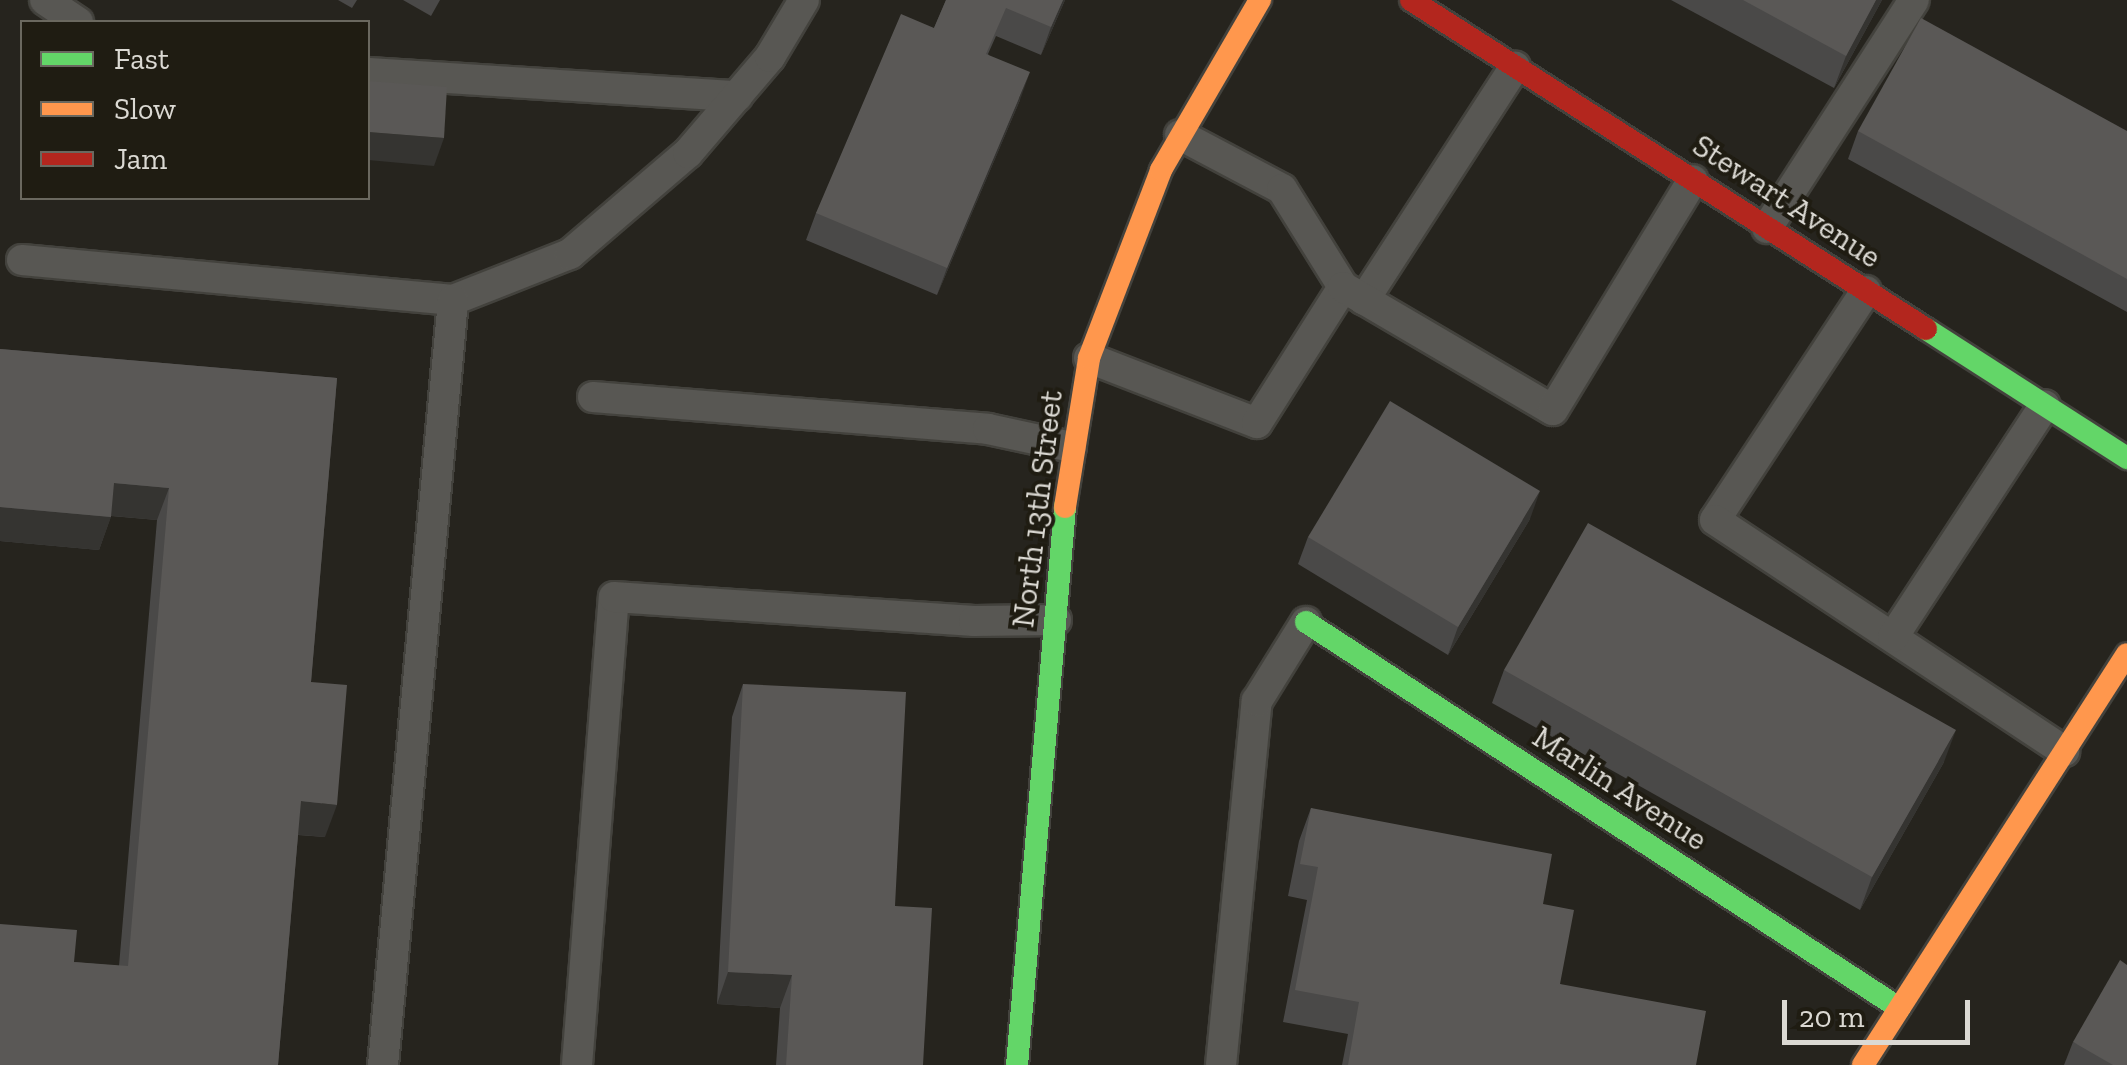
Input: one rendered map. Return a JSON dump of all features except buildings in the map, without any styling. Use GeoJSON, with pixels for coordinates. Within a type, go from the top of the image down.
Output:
{"type":"FeatureCollection","features":[{"type":"Feature","properties":{"kind":"main road","name":"North 13th Street"},"geometry":{"type":"LineString","coordinates":[[1016,1065],[1072,447],[1089,358],[1161,170],[1260,0]]}},
{"type":"Feature","properties":{"kind":"main road","name":"Stewart Avenue"},"geometry":{"type":"LineString","coordinates":[[1411,0],[2127,458]]}},
{"type":"Feature","properties":{"kind":"main road","name":"Marlin Avenue"},"geometry":{"type":"LineString","coordinates":[[1306,622],[1899,1008]]}},
{"type":"Feature","properties":{"kind":"main road"},"geometry":{"type":"LineString","coordinates":[[1863,1065],[2064,751],[2117,692],[2127,654]]}},
{"type":"Feature","properties":{"kind":"lane"},"geometry":{"type":"LineString","coordinates":[[45,0],[75,20]]}},
{"type":"Feature","properties":{"kind":"lane"},"geometry":{"type":"LineString","coordinates":[[22,260],[454,300],[570,254],[688,154],[770,57],[804,0]]}},
{"type":"Feature","properties":{"kind":"lane"},"geometry":{"type":"LineString","coordinates":[[1768,228],[1914,0]]}},
{"type":"Feature","properties":{"kind":"lane"},"geometry":{"type":"LineString","coordinates":[[1089,358],[1257,423],[1515,67]]}},
{"type":"Feature","properties":{"kind":"lane"},"geometry":{"type":"LineString","coordinates":[[370,73],[737,96]]}},
{"type":"Feature","properties":{"kind":"lane"},"geometry":{"type":"LineString","coordinates":[[1180,135],[1282,189],[1354,294],[1553,410],[1693,180]]}},
{"type":"Feature","properties":{"kind":"lane"},"geometry":{"type":"LineString","coordinates":[[1866,291],[1715,520],[2064,751]]}},
{"type":"Feature","properties":{"kind":"lane"},"geometry":{"type":"LineString","coordinates":[[384,1065],[454,300]]}},
{"type":"Feature","properties":{"kind":"lane"},"geometry":{"type":"LineString","coordinates":[[593,397],[988,428],[1072,447]]}},
{"type":"Feature","properties":{"kind":"lane"},"geometry":{"type":"LineString","coordinates":[[1893,637],[2044,405]]}},
{"type":"Feature","properties":{"kind":"lane"},"geometry":{"type":"LineString","coordinates":[[577,1065],[614,596],[974,621],[1056,620]]}},
{"type":"Feature","properties":{"kind":"lane"},"geometry":{"type":"LineString","coordinates":[[1221,1065],[1257,701],[1306,622]]}},
{"type":"Feature","properties":{"kind":"traffic: fast"},"geometry":{"type":"LineString","coordinates":[[1926,329],[2127,458]]}},
{"type":"Feature","properties":{"kind":"traffic: fast"},"geometry":{"type":"LineString","coordinates":[[1017,1065],[1065,507]]}},
{"type":"Feature","properties":{"kind":"traffic: fast"},"geometry":{"type":"LineString","coordinates":[[1306,622],[1899,1008]]}},
{"type":"Feature","properties":{"kind":"traffic: slow"},"geometry":{"type":"LineString","coordinates":[[1065,507],[1089,358],[1161,170],[1260,0]]}},
{"type":"Feature","properties":{"kind":"traffic: slow"},"geometry":{"type":"LineString","coordinates":[[1863,1065],[2127,654]]}},
{"type":"Feature","properties":{"kind":"traffic: jam"},"geometry":{"type":"LineString","coordinates":[[1411,0],[1926,329]]}}]}
